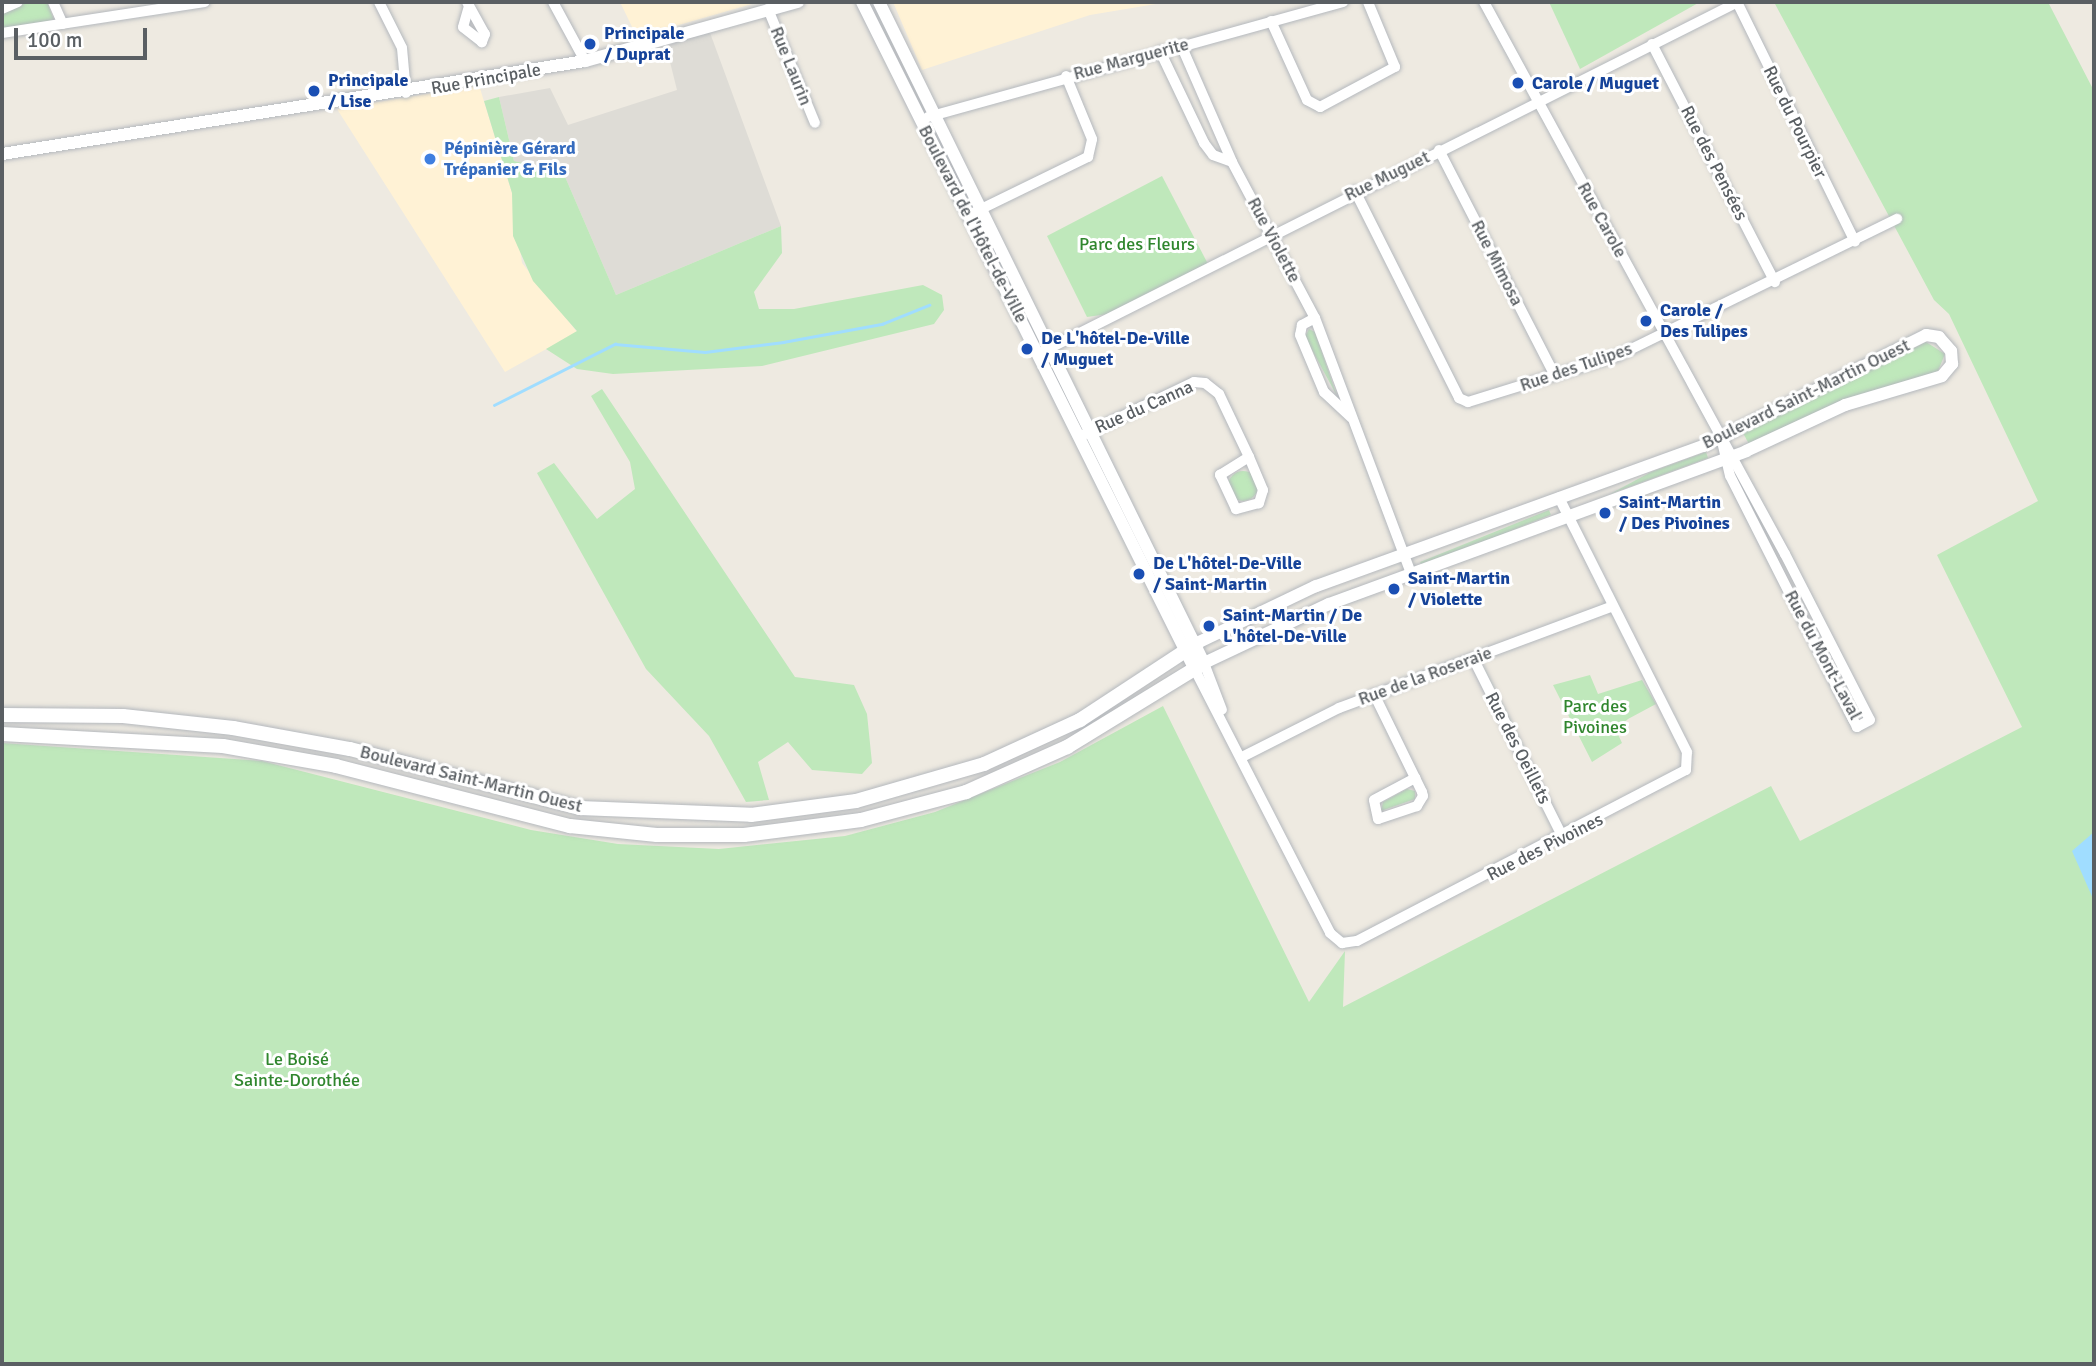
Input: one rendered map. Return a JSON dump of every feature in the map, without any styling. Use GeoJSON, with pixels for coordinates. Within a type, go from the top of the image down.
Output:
{"type":"FeatureCollection","features":[{"type":"Feature","properties":{"kind":"main road","name":"Boulevard Saint-Martin Ouest"},"geometry":{"type":"LineString","coordinates":[[2,715],[111,716],[233,728],[350,749],[570,806],[751,815],[856,801],[984,764],[1080,720],[1192,646]]}},
{"type":"Feature","properties":{"kind":"main road","name":"Boulevard Saint-Martin Ouest"},"geometry":{"type":"LineString","coordinates":[[2,734],[111,736],[235,748],[582,828],[744,835],[861,820],[973,789],[1068,747],[1199,666]]}},
{"type":"Feature","properties":{"kind":"street"},"geometry":{"type":"LineString","coordinates":[[2,9],[18,2]]}},
{"type":"Feature","properties":{"kind":"street"},"geometry":{"type":"LineString","coordinates":[[53,2],[63,24]]}},
{"type":"Feature","properties":{"kind":"street"},"geometry":{"type":"LineString","coordinates":[[2,33],[172,4],[205,2]]}},
{"type":"Feature","properties":{"kind":"street"},"geometry":{"type":"LineString","coordinates":[[379,2],[402,48],[407,93]]}},
{"type":"Feature","properties":{"kind":"street"},"geometry":{"type":"LineString","coordinates":[[553,2],[585,61]]}},
{"type":"Feature","properties":{"kind":"street","name":"Rue Principale"},"geometry":{"type":"LineString","coordinates":[[2,154],[407,93],[585,61],[798,2]]}},
{"type":"Feature","properties":{"kind":"street","name":"Boulevard de l'Hôtel-de-Ville"},"geometry":{"type":"LineString","coordinates":[[862,2],[921,121],[974,212],[1044,351],[1192,646],[1230,733]]}},
{"type":"Feature","properties":{"kind":"street","name":"Boulevard de l'Hôtel-de-Ville"},"geometry":{"type":"LineString","coordinates":[[879,2],[933,115],[974,212]]}},
{"type":"Feature","properties":{"kind":"street","name":"Rue Marguerite"},"geometry":{"type":"LineString","coordinates":[[921,121],[933,115],[1066,76],[1343,2]]}},
{"type":"Feature","properties":{"kind":"street"},"geometry":{"type":"LineString","coordinates":[[1271,21],[1307,100],[1320,107],[1395,67],[1368,2]]}},
{"type":"Feature","properties":{"kind":"street","name":"Rue Carole"},"geometry":{"type":"LineString","coordinates":[[1484,2],[1729,457]]}},
{"type":"Feature","properties":{"kind":"street","name":"Rue Muguet"},"geometry":{"type":"LineString","coordinates":[[1044,351],[1271,233],[1538,104],[1738,2]]}},
{"type":"Feature","properties":{"kind":"street","name":"Rue du Pourpier"},"geometry":{"type":"LineString","coordinates":[[1738,2],[1856,242]]}},
{"type":"Feature","properties":{"kind":"street","name":"Rue Laurin"},"geometry":{"type":"LineString","coordinates":[[768,9],[815,123]]}},
{"type":"Feature","properties":{"kind":"street","name":"Rue des Pensées"},"geometry":{"type":"LineString","coordinates":[[1652,44],[1775,282]]}},
{"type":"Feature","properties":{"kind":"street","name":"Rue Violette"},"geometry":{"type":"LineString","coordinates":[[1181,45],[1232,162],[1315,318],[1411,574]]}},
{"type":"Feature","properties":{"kind":"street","name":"Rue Violette"},"geometry":{"type":"LineString","coordinates":[[1160,51],[1204,143],[1213,155],[1232,162]]}},
{"type":"Feature","properties":{"kind":"street"},"geometry":{"type":"LineString","coordinates":[[974,212],[1088,158],[1092,139],[1066,76]]}},
{"type":"Feature","properties":{"kind":"street","name":"Rue Mimosa"},"geometry":{"type":"LineString","coordinates":[[1439,150],[1555,376]]}},
{"type":"Feature","properties":{"kind":"street","name":"Rue des Tulipes"},"geometry":{"type":"LineString","coordinates":[[1356,191],[1459,398],[1468,402],[1555,376],[1664,332],[1775,282],[1897,219]]}},
{"type":"Feature","properties":{"kind":"street","name":"Rue Violette"},"geometry":{"type":"LineString","coordinates":[[1315,318],[1302,325],[1300,335],[1324,391],[1352,418]]}},
{"type":"Feature","properties":{"kind":"street","name":"Boulevard Saint-Martin Ouest"},"geometry":{"type":"LineString","coordinates":[[1192,646],[1298,593],[1721,438],[1926,335],[1949,348],[1953,361],[1942,376],[1846,405],[1729,457],[1288,621],[1199,666]]}},
{"type":"Feature","properties":{"kind":"street","name":"Rue du Canna"},"geometry":{"type":"LineString","coordinates":[[1085,434],[1194,382],[1205,383],[1219,394],[1249,457],[1263,497],[1236,509],[1220,475],[1249,457]]}},
{"type":"Feature","properties":{"kind":"street","name":"Rue du Mont-Laval"},"geometry":{"type":"LineString","coordinates":[[1729,457],[1870,720],[1857,727],[1729,457]]}},
{"type":"Feature","properties":{"kind":"street","name":"Rue des Pivoines"},"geometry":{"type":"LineString","coordinates":[[1230,733],[1330,933],[1342,943],[1563,838],[1679,778],[1688,766],[1687,752],[1559,497]]}},
{"type":"Feature","properties":{"kind":"street","name":"Rue de la Roseraie"},"geometry":{"type":"LineString","coordinates":[[1242,757],[1374,694],[1612,606]]}},
{"type":"Feature","properties":{"kind":"street","name":"Rue des Oeillets"},"geometry":{"type":"LineString","coordinates":[[1473,658],[1563,838]]}},
{"type":"Feature","properties":{"kind":"street"},"geometry":{"type":"LineString","coordinates":[[1374,694],[1415,778],[1423,796],[1419,804],[1378,818],[1374,800],[1415,778]]}},
{"type":"Feature","properties":{"kind":"shaded area"},"geometry":{"type":"Polygon","coordinates":[[[620,2],[759,2],[637,37],[620,2]]]}},
{"type":"Feature","properties":{"kind":"shaded area"},"geometry":{"type":"Polygon","coordinates":[[[893,2],[1168,2],[1090,15],[922,70],[893,2]]]}},
{"type":"Feature","properties":{"kind":"shaded area"},"geometry":{"type":"Polygon","coordinates":[[[709,30],[781,226],[616,295],[563,172],[514,161],[499,97],[550,88],[568,125],[677,90],[666,46],[709,30]]]}},
{"type":"Feature","properties":{"kind":"shaded area"},"geometry":{"type":"Polygon","coordinates":[[[479,85],[512,193],[522,263],[577,332],[505,372],[337,109],[479,85]]]}},
{"type":"Feature","properties":{"kind":"green space"},"geometry":{"type":"Polygon","coordinates":[[[29,2],[47,2],[54,20],[2,30],[2,13],[29,2]]]}},
{"type":"Feature","properties":{"kind":"green space"},"geometry":{"type":"Polygon","coordinates":[[[1549,2],[1700,2],[1580,69],[1549,2]]]}},
{"type":"Feature","properties":{"kind":"green space","name":"Le Boisé Sainte-Dorothée"},"geometry":{"type":"Polygon","coordinates":[[[1774,2],[2048,2],[2094,91],[2094,1364],[2,1364],[2,743],[262,761],[531,830],[618,844],[719,849],[845,836],[935,812],[1060,762],[1163,706],[1309,1002],[1345,951],[1343,1007],[1771,786],[1800,841],[2022,727],[1937,555],[2038,501],[1949,314],[1934,300],[1774,2]]]}},
{"type":"Feature","properties":{"kind":"green space"},"geometry":{"type":"Polygon","coordinates":[[[499,97],[514,161],[563,172],[616,295],[781,226],[782,253],[754,292],[759,309],[794,309],[923,285],[942,295],[944,310],[934,324],[762,366],[613,374],[577,369],[546,349],[577,331],[533,281],[513,236],[512,193],[484,101],[499,97]]]}},
{"type":"Feature","properties":{"kind":"green space","name":"Parc des Fleurs"},"geometry":{"type":"Polygon","coordinates":[[[1162,176],[1208,264],[1108,314],[1087,317],[1047,236],[1162,176]]]}},
{"type":"Feature","properties":{"kind":"green space"},"geometry":{"type":"Polygon","coordinates":[[[1309,329],[1315,332],[1337,396],[1305,337],[1309,329]]]}},
{"type":"Feature","properties":{"kind":"green space"},"geometry":{"type":"Polygon","coordinates":[[[1926,342],[1945,354],[1938,371],[1749,444],[1743,433],[1926,342]]]}},
{"type":"Feature","properties":{"kind":"green space"},"geometry":{"type":"Polygon","coordinates":[[[602,389],[795,677],[854,685],[867,714],[872,763],[862,774],[812,770],[788,742],[758,762],[769,800],[746,802],[709,736],[646,669],[537,473],[554,463],[597,519],[635,489],[630,462],[591,396],[602,389]]]}},
{"type":"Feature","properties":{"kind":"green space"},"geometry":{"type":"Polygon","coordinates":[[[1706,452],[1708,458],[1610,494],[1651,472],[1706,452]]]}},
{"type":"Feature","properties":{"kind":"green space"},"geometry":{"type":"Polygon","coordinates":[[[1243,471],[1253,476],[1258,486],[1253,496],[1243,501],[1233,496],[1228,486],[1233,476],[1243,471]]]}},
{"type":"Feature","properties":{"kind":"green space"},"geometry":{"type":"Polygon","coordinates":[[[1549,510],[1551,515],[1422,567],[1420,562],[1549,510]]]}},
{"type":"Feature","properties":{"kind":"green space","name":"Parc des Pivoines"},"geometry":{"type":"Polygon","coordinates":[[[1590,675],[1598,694],[1642,680],[1656,704],[1628,719],[1616,730],[1622,743],[1592,762],[1553,685],[1590,675]]]}},
{"type":"Feature","properties":{"kind":"green space"},"geometry":{"type":"Polygon","coordinates":[[[1407,789],[1415,791],[1415,799],[1381,811],[1383,802],[1407,789]]]}},
{"type":"Feature","properties":{"kind":"water"},"geometry":{"type":"Polygon","coordinates":[[[2094,832],[2094,901],[2072,851],[2094,832]]]}},
{"type":"Feature","properties":{"kind":"waterway"},"geometry":{"type":"LineString","coordinates":[[494,405],[615,344],[705,352],[783,342],[882,324],[929,305]]}},
{"type":"Feature","properties":{"kind":"place","name":"Principale / Duprat"},"geometry":{"type":"Point","coordinates":[590,44]}},
{"type":"Feature","properties":{"kind":"place","name":"Carole / Muguet"},"geometry":{"type":"Point","coordinates":[1518,83]}},
{"type":"Feature","properties":{"kind":"place","name":"Principale / Lise"},"geometry":{"type":"Point","coordinates":[314,91]}},
{"type":"Feature","properties":{"kind":"place","name":"Pépinière Gérard Trépanier & Fils"},"geometry":{"type":"Point","coordinates":[430,159]}},
{"type":"Feature","properties":{"kind":"place","name":"Carole / Des Tulipes"},"geometry":{"type":"Point","coordinates":[1646,321]}},
{"type":"Feature","properties":{"kind":"place","name":"De L'hôtel-De-Ville / Muguet"},"geometry":{"type":"Point","coordinates":[1027,349]}},
{"type":"Feature","properties":{"kind":"place","name":"Saint-Martin / Des Pivoines"},"geometry":{"type":"Point","coordinates":[1605,513]}},
{"type":"Feature","properties":{"kind":"place","name":"De L'hôtel-De-Ville / Saint-Martin"},"geometry":{"type":"Point","coordinates":[1139,574]}},
{"type":"Feature","properties":{"kind":"place","name":"Saint-Martin / Violette"},"geometry":{"type":"Point","coordinates":[1394,589]}},
{"type":"Feature","properties":{"kind":"place","name":"Saint-Martin / De L'hôtel-De-Ville"},"geometry":{"type":"Point","coordinates":[1209,626]}}]}
